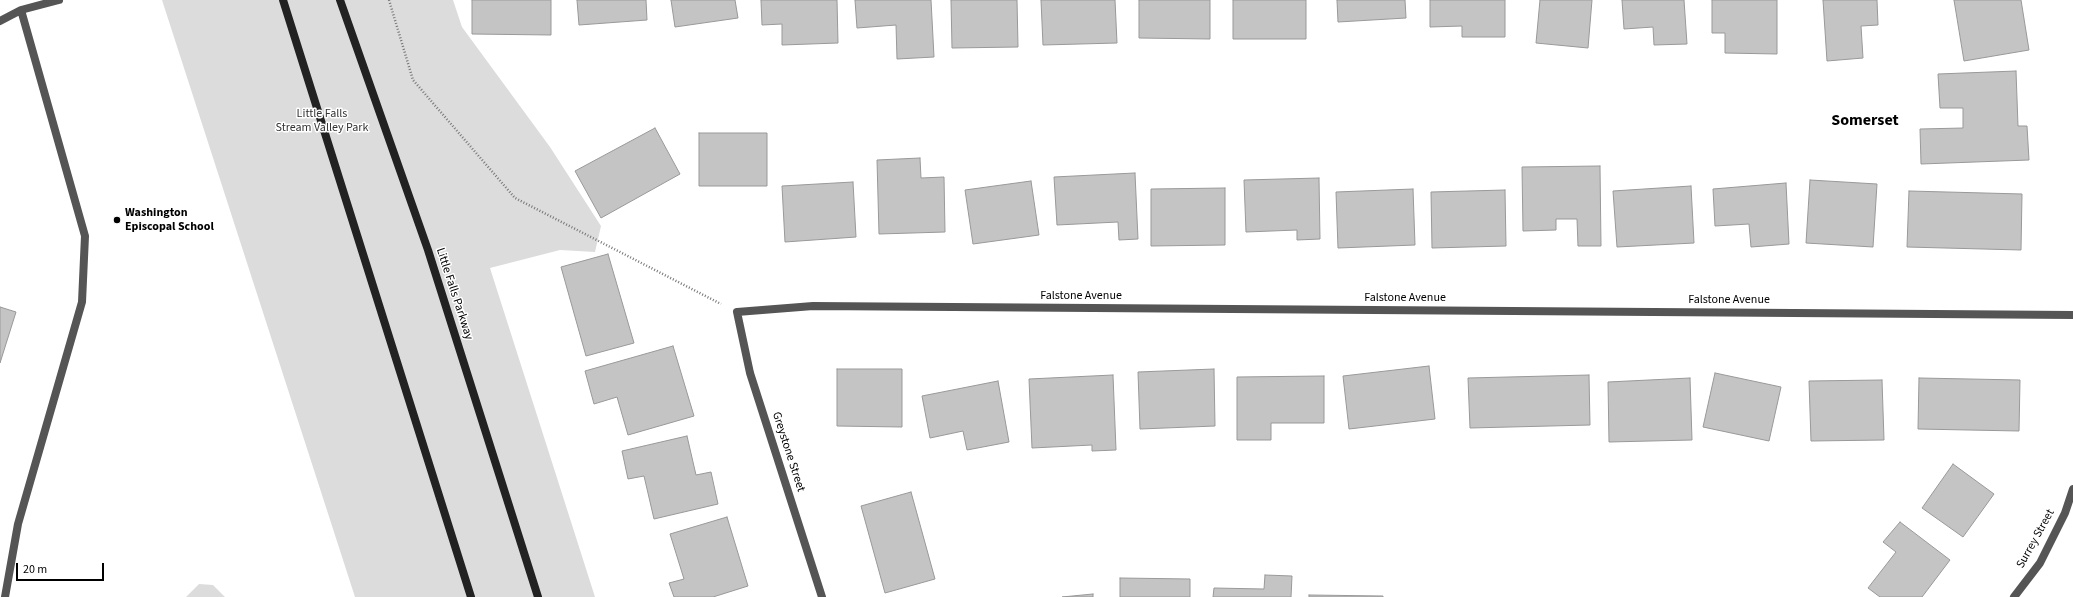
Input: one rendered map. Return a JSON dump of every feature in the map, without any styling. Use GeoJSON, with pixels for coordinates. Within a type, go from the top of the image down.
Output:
{"type":"FeatureCollection","features":[{"type":"Feature","properties":{"kind":"main road"},"geometry":{"type":"LineString","coordinates":[[283,0],[471,597]]}},
{"type":"Feature","properties":{"kind":"main road","name":"Little Falls Parkway"},"geometry":{"type":"LineString","coordinates":[[340,0],[428,250],[538,597]]}},
{"type":"Feature","properties":{"kind":"street"},"geometry":{"type":"LineString","coordinates":[[0,21],[21,10],[59,0]]}},
{"type":"Feature","properties":{"kind":"street"},"geometry":{"type":"LineString","coordinates":[[5,597],[18,524],[82,302],[85,236],[21,10]]}},
{"type":"Feature","properties":{"kind":"street","name":"Falstone Avenue"},"geometry":{"type":"LineString","coordinates":[[738,312],[813,306],[2073,315]]}},
{"type":"Feature","properties":{"kind":"street","name":"Greystone Street"},"geometry":{"type":"LineString","coordinates":[[738,312],[750,373],[822,597]]}},
{"type":"Feature","properties":{"kind":"street","name":"Surrey Street"},"geometry":{"type":"LineString","coordinates":[[2014,597],[2040,563],[2065,513],[2073,489]]}},
{"type":"Feature","properties":{"kind":"path"},"geometry":{"type":"LineString","coordinates":[[389,0],[413,80],[515,198],[738,312]]}},
{"type":"Feature","properties":{"kind":"green space","name":"Little Falls Stream Valley Park"},"geometry":{"type":"Polygon","coordinates":[[[162,0],[453,0],[462,27],[550,147],[601,226],[595,252],[560,250],[490,268],[595,597],[355,597],[162,0]]]}},
{"type":"Feature","properties":{"kind":"green space"},"geometry":{"type":"Polygon","coordinates":[[[199,584],[213,585],[225,597],[186,597],[199,584]]]}},
{"type":"Feature","properties":{"kind":"building"},"geometry":{"type":"Polygon","coordinates":[[[472,0],[551,0],[551,35],[472,34],[472,0]]]}},
{"type":"Feature","properties":{"kind":"building"},"geometry":{"type":"Polygon","coordinates":[[[577,0],[646,0],[647,20],[579,25],[577,0]]]}},
{"type":"Feature","properties":{"kind":"building"},"geometry":{"type":"Polygon","coordinates":[[[671,0],[735,0],[738,18],[675,27],[671,0]]]}},
{"type":"Feature","properties":{"kind":"building"},"geometry":{"type":"Polygon","coordinates":[[[761,0],[837,0],[838,43],[782,45],[782,24],[762,25],[761,0]]]}},
{"type":"Feature","properties":{"kind":"building"},"geometry":{"type":"Polygon","coordinates":[[[855,0],[931,0],[934,57],[897,59],[896,25],[857,28],[855,0]]]}},
{"type":"Feature","properties":{"kind":"building"},"geometry":{"type":"Polygon","coordinates":[[[951,0],[1017,0],[1018,47],[952,48],[951,0]]]}},
{"type":"Feature","properties":{"kind":"building"},"geometry":{"type":"Polygon","coordinates":[[[1041,0],[1115,0],[1117,43],[1043,45],[1041,0]]]}},
{"type":"Feature","properties":{"kind":"building"},"geometry":{"type":"Polygon","coordinates":[[[1139,0],[1210,0],[1210,39],[1139,38],[1139,0]]]}},
{"type":"Feature","properties":{"kind":"building"},"geometry":{"type":"Polygon","coordinates":[[[1233,0],[1306,0],[1306,39],[1233,39],[1233,0]]]}},
{"type":"Feature","properties":{"kind":"building"},"geometry":{"type":"Polygon","coordinates":[[[1337,0],[1405,0],[1406,18],[1338,22],[1337,0]]]}},
{"type":"Feature","properties":{"kind":"building"},"geometry":{"type":"Polygon","coordinates":[[[1430,0],[1505,0],[1505,37],[1462,37],[1462,26],[1430,27],[1430,0]]]}},
{"type":"Feature","properties":{"kind":"building"},"geometry":{"type":"Polygon","coordinates":[[[1540,0],[1592,0],[1588,48],[1536,43],[1540,0]]]}},
{"type":"Feature","properties":{"kind":"building"},"geometry":{"type":"Polygon","coordinates":[[[1622,0],[1684,0],[1687,44],[1654,45],[1653,27],[1624,29],[1622,0]]]}},
{"type":"Feature","properties":{"kind":"building"},"geometry":{"type":"Polygon","coordinates":[[[1712,0],[1777,0],[1777,54],[1725,53],[1725,33],[1712,33],[1712,0]]]}},
{"type":"Feature","properties":{"kind":"building"},"geometry":{"type":"Polygon","coordinates":[[[1823,0],[1877,0],[1878,25],[1861,26],[1863,58],[1827,61],[1823,0]]]}},
{"type":"Feature","properties":{"kind":"building"},"geometry":{"type":"Polygon","coordinates":[[[1954,0],[2021,0],[2029,50],[1964,61],[1954,0]]]}},
{"type":"Feature","properties":{"kind":"building"},"geometry":{"type":"Polygon","coordinates":[[[2016,71],[2018,126],[2027,126],[2029,160],[1921,164],[1920,129],[1963,128],[1963,108],[1940,108],[1938,74],[2016,71]]]}},
{"type":"Feature","properties":{"kind":"building"},"geometry":{"type":"Polygon","coordinates":[[[655,128],[680,174],[601,218],[575,171],[655,128]]]}},
{"type":"Feature","properties":{"kind":"building"},"geometry":{"type":"Polygon","coordinates":[[[699,133],[767,133],[767,186],[699,186],[699,133]]]}},
{"type":"Feature","properties":{"kind":"building"},"geometry":{"type":"Polygon","coordinates":[[[920,158],[921,178],[944,177],[945,232],[879,234],[877,160],[920,158]]]}},
{"type":"Feature","properties":{"kind":"building"},"geometry":{"type":"Polygon","coordinates":[[[1600,166],[1601,246],[1578,246],[1577,219],[1556,219],[1556,230],[1523,231],[1522,167],[1600,166]]]}},
{"type":"Feature","properties":{"kind":"building"},"geometry":{"type":"Polygon","coordinates":[[[1135,173],[1138,239],[1119,240],[1118,222],[1057,225],[1054,177],[1135,173]]]}},
{"type":"Feature","properties":{"kind":"building"},"geometry":{"type":"Polygon","coordinates":[[[1319,178],[1320,239],[1297,240],[1297,230],[1246,232],[1244,180],[1319,178]]]}},
{"type":"Feature","properties":{"kind":"building"},"geometry":{"type":"Polygon","coordinates":[[[1810,180],[1877,184],[1873,247],[1806,243],[1810,180]]]}},
{"type":"Feature","properties":{"kind":"building"},"geometry":{"type":"Polygon","coordinates":[[[1031,181],[1039,235],[973,244],[965,190],[1031,181]]]}},
{"type":"Feature","properties":{"kind":"building"},"geometry":{"type":"Polygon","coordinates":[[[853,182],[856,237],[785,242],[782,186],[853,182]]]}},
{"type":"Feature","properties":{"kind":"building"},"geometry":{"type":"Polygon","coordinates":[[[1786,183],[1789,244],[1751,247],[1749,224],[1715,226],[1713,189],[1786,183]]]}},
{"type":"Feature","properties":{"kind":"building"},"geometry":{"type":"Polygon","coordinates":[[[1691,186],[1694,243],[1617,247],[1613,191],[1691,186]]]}},
{"type":"Feature","properties":{"kind":"building"},"geometry":{"type":"Polygon","coordinates":[[[1225,188],[1225,245],[1151,246],[1151,189],[1225,188]]]}},
{"type":"Feature","properties":{"kind":"building"},"geometry":{"type":"Polygon","coordinates":[[[1413,189],[1415,245],[1338,248],[1336,192],[1413,189]]]}},
{"type":"Feature","properties":{"kind":"building"},"geometry":{"type":"Polygon","coordinates":[[[1505,190],[1506,246],[1432,248],[1431,192],[1505,190]]]}},
{"type":"Feature","properties":{"kind":"building"},"geometry":{"type":"Polygon","coordinates":[[[1909,191],[2022,194],[2021,250],[1907,247],[1909,191]]]}},
{"type":"Feature","properties":{"kind":"building"},"geometry":{"type":"Polygon","coordinates":[[[608,254],[634,343],[586,356],[561,267],[608,254]]]}},
{"type":"Feature","properties":{"kind":"building"},"geometry":{"type":"Polygon","coordinates":[[[0,307],[16,312],[0,363],[0,307]]]}},
{"type":"Feature","properties":{"kind":"building"},"geometry":{"type":"Polygon","coordinates":[[[673,346],[694,416],[628,435],[617,397],[594,404],[585,371],[673,346]]]}},
{"type":"Feature","properties":{"kind":"building"},"geometry":{"type":"Polygon","coordinates":[[[1429,366],[1435,419],[1349,429],[1343,376],[1429,366]]]}},
{"type":"Feature","properties":{"kind":"building"},"geometry":{"type":"Polygon","coordinates":[[[837,369],[902,369],[902,427],[837,426],[837,369]]]}},
{"type":"Feature","properties":{"kind":"building"},"geometry":{"type":"Polygon","coordinates":[[[1214,369],[1215,426],[1140,429],[1138,372],[1214,369]]]}},
{"type":"Feature","properties":{"kind":"building"},"geometry":{"type":"Polygon","coordinates":[[[1715,373],[1781,387],[1769,441],[1703,427],[1715,373]]]}},
{"type":"Feature","properties":{"kind":"building"},"geometry":{"type":"Polygon","coordinates":[[[1113,375],[1116,450],[1092,451],[1092,445],[1032,448],[1029,379],[1113,375]]]}},
{"type":"Feature","properties":{"kind":"building"},"geometry":{"type":"Polygon","coordinates":[[[1589,375],[1590,425],[1470,428],[1468,378],[1589,375]]]}},
{"type":"Feature","properties":{"kind":"building"},"geometry":{"type":"Polygon","coordinates":[[[1324,376],[1324,423],[1271,423],[1271,440],[1237,440],[1237,377],[1324,376]]]}},
{"type":"Feature","properties":{"kind":"building"},"geometry":{"type":"Polygon","coordinates":[[[1690,378],[1692,440],[1609,442],[1608,382],[1690,378]]]}},
{"type":"Feature","properties":{"kind":"building"},"geometry":{"type":"Polygon","coordinates":[[[1919,378],[2020,380],[2019,431],[1918,429],[1919,378]]]}},
{"type":"Feature","properties":{"kind":"building"},"geometry":{"type":"Polygon","coordinates":[[[1882,380],[1884,440],[1811,441],[1809,381],[1882,380]]]}},
{"type":"Feature","properties":{"kind":"building"},"geometry":{"type":"Polygon","coordinates":[[[998,381],[1009,442],[967,450],[963,431],[930,438],[922,396],[998,381]]]}},
{"type":"Feature","properties":{"kind":"building"},"geometry":{"type":"Polygon","coordinates":[[[687,436],[696,475],[711,472],[718,504],[654,519],[644,476],[628,479],[622,451],[687,436]]]}},
{"type":"Feature","properties":{"kind":"building"},"geometry":{"type":"Polygon","coordinates":[[[1953,464],[1994,494],[1963,537],[1922,508],[1953,464]]]}},
{"type":"Feature","properties":{"kind":"building"},"geometry":{"type":"Polygon","coordinates":[[[911,492],[935,579],[885,593],[861,506],[911,492]]]}},
{"type":"Feature","properties":{"kind":"building"},"geometry":{"type":"Polygon","coordinates":[[[727,517],[748,586],[713,597],[674,597],[669,583],[684,579],[670,534],[727,517]]]}},
{"type":"Feature","properties":{"kind":"building"},"geometry":{"type":"Polygon","coordinates":[[[1900,522],[1950,560],[1922,597],[1880,597],[1868,588],[1896,552],[1883,542],[1900,522]]]}},
{"type":"Feature","properties":{"kind":"building"},"geometry":{"type":"Polygon","coordinates":[[[1265,575],[1292,576],[1291,597],[1213,597],[1214,588],[1264,589],[1265,575]]]}},
{"type":"Feature","properties":{"kind":"building"},"geometry":{"type":"Polygon","coordinates":[[[1120,578],[1190,579],[1190,597],[1120,597],[1120,578]]]}},
{"type":"Feature","properties":{"kind":"building"},"geometry":{"type":"Polygon","coordinates":[[[1093,594],[1093,597],[1062,597],[1093,594]]]}},
{"type":"Feature","properties":{"kind":"building"},"geometry":{"type":"Polygon","coordinates":[[[1309,595],[1383,596],[1383,597],[1309,597],[1309,595]]]}},
{"type":"Feature","properties":{"kind":"place","name":"Washington Episcopal School"},"geometry":{"type":"Point","coordinates":[117,220]}},
{"type":"Feature","properties":{"kind":"district","name":"Somerset"},"geometry":{"type":"Point","coordinates":[1865,121]}}]}
